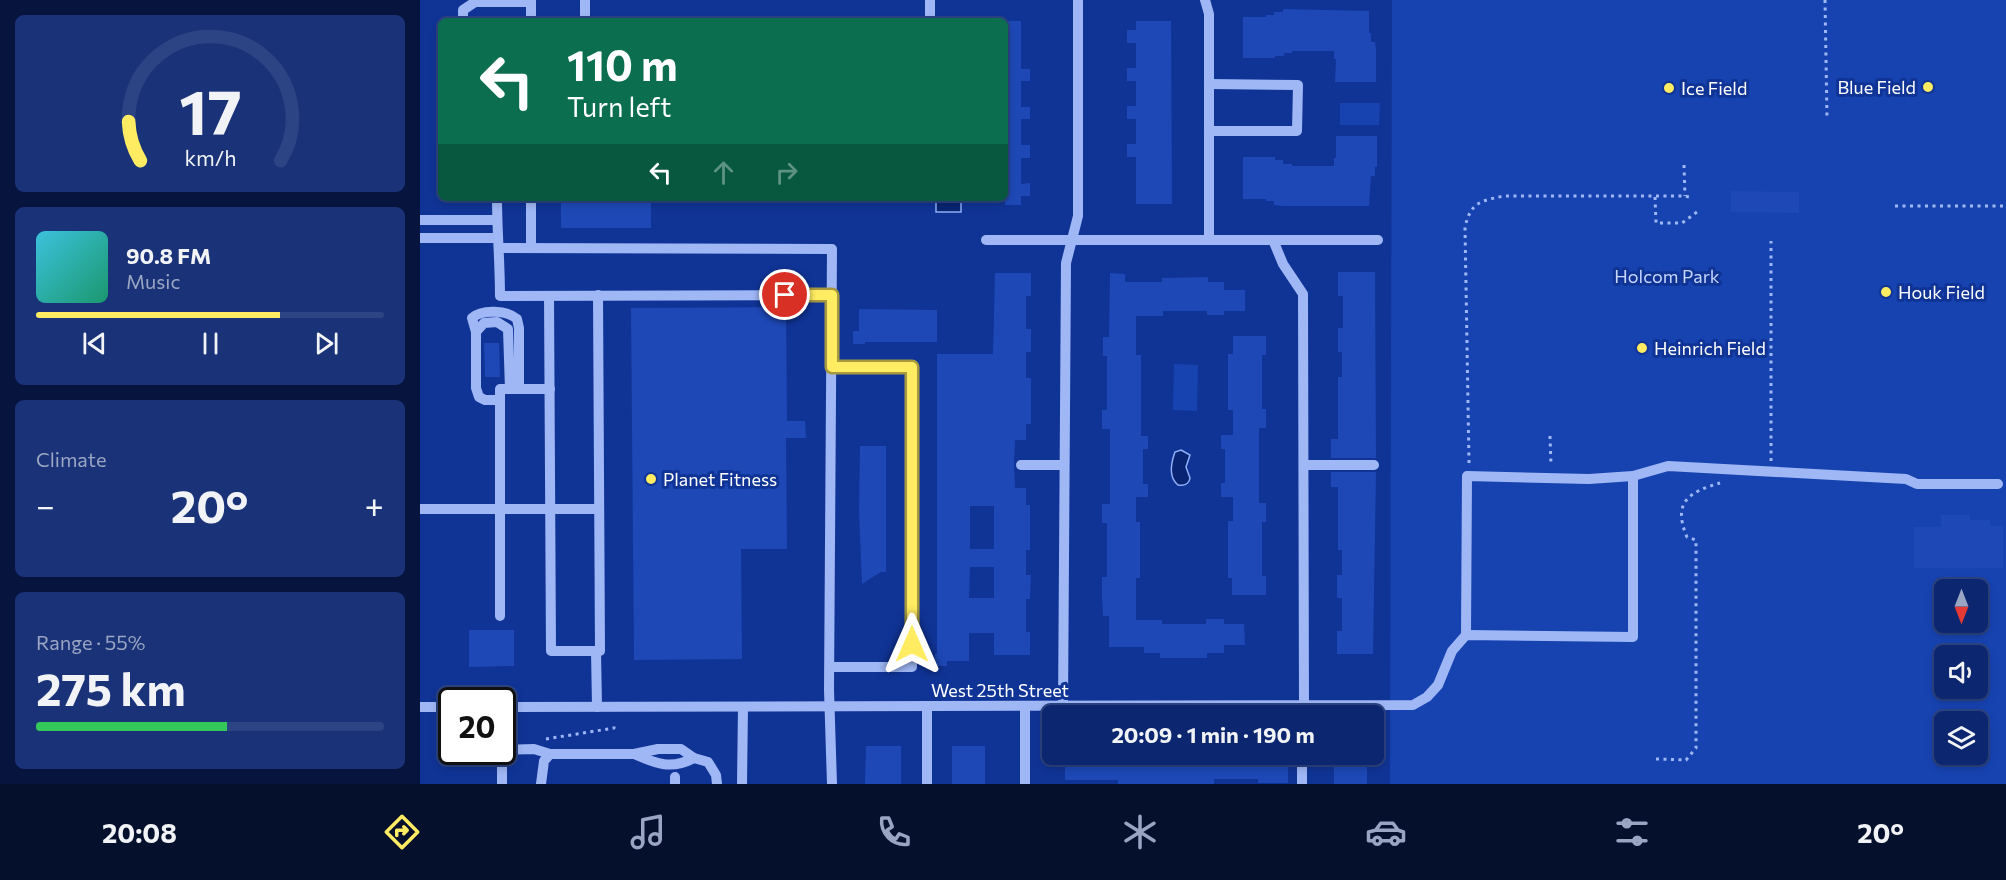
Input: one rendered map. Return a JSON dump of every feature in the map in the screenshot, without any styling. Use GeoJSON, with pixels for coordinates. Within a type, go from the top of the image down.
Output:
{"type":"FeatureCollection","features":[{"type":"Feature","properties":{"kind":"street"},"geometry":{"type":"LineString","coordinates":[[585,0],[585,18]]}},
{"type":"Feature","properties":{"kind":"street"},"geometry":{"type":"LineString","coordinates":[[930,0],[930,18]]}},
{"type":"Feature","properties":{"kind":"street"},"geometry":{"type":"LineString","coordinates":[[1063,705],[1066,263],[1078,216],[1078,0]]}},
{"type":"Feature","properties":{"kind":"street"},"geometry":{"type":"LineString","coordinates":[[463,18],[463,10],[475,2],[531,1],[531,18]]}},
{"type":"Feature","properties":{"kind":"street"},"geometry":{"type":"LineString","coordinates":[[1207,1],[1209,14],[1209,240]]}},
{"type":"Feature","properties":{"kind":"street"},"geometry":{"type":"LineString","coordinates":[[1209,84],[1298,84],[1297,131],[1209,131]]}},
{"type":"Feature","properties":{"kind":"street"},"geometry":{"type":"LineString","coordinates":[[497,201],[500,296],[832,295]]}},
{"type":"Feature","properties":{"kind":"street"},"geometry":{"type":"LineString","coordinates":[[531,201],[531,248]]}},
{"type":"Feature","properties":{"kind":"street"},"geometry":{"type":"LineString","coordinates":[[420,220],[497,220]]}},
{"type":"Feature","properties":{"kind":"street"},"geometry":{"type":"LineString","coordinates":[[420,238],[499,243],[531,248],[832,249],[829,707],[832,784]]}},
{"type":"Feature","properties":{"kind":"street"},"geometry":{"type":"LineString","coordinates":[[986,240],[1378,240]]}},
{"type":"Feature","properties":{"kind":"street"},"geometry":{"type":"LineString","coordinates":[[1273,240],[1283,264],[1303,294],[1307,705]]}},
{"type":"Feature","properties":{"kind":"street"},"geometry":{"type":"LineString","coordinates":[[549,296],[551,651],[600,651],[598,295]]}},
{"type":"Feature","properties":{"kind":"street"},"geometry":{"type":"LineString","coordinates":[[500,400],[485,400],[477,393],[476,332],[472,318],[479,313],[507,313],[517,319],[519,328],[515,389]]}},
{"type":"Feature","properties":{"kind":"street"},"geometry":{"type":"LineString","coordinates":[[830,667],[912,667],[912,367],[832,367]]}},
{"type":"Feature","properties":{"kind":"street"},"geometry":{"type":"LineString","coordinates":[[500,616],[500,389],[550,389]]}},
{"type":"Feature","properties":{"kind":"street"},"geometry":{"type":"LineString","coordinates":[[1021,465],[1064,465]]}},
{"type":"Feature","properties":{"kind":"street"},"geometry":{"type":"LineString","coordinates":[[1304,465],[1374,465]]}},
{"type":"Feature","properties":{"kind":"street"},"geometry":{"type":"LineString","coordinates":[[1633,476],[1633,637],[1466,635],[1467,476],[1550,479],[1633,476],[1668,466],[1906,479],[1917,484],[1998,484]]}},
{"type":"Feature","properties":{"kind":"street"},"geometry":{"type":"LineString","coordinates":[[420,509],[599,509]]}},
{"type":"Feature","properties":{"kind":"street","name":"West 25th Street"},"geometry":{"type":"LineString","coordinates":[[1384,705],[1413,705],[1427,697],[1438,685],[1452,651],[1466,635]]}},
{"type":"Feature","properties":{"kind":"street"},"geometry":{"type":"LineString","coordinates":[[596,651],[597,707]]}},
{"type":"Feature","properties":{"kind":"street"},"geometry":{"type":"LineString","coordinates":[[420,707],[438,707]]}},
{"type":"Feature","properties":{"kind":"street","name":"West 25th Street"},"geometry":{"type":"LineString","coordinates":[[516,707],[1042,707]]}},
{"type":"Feature","properties":{"kind":"street"},"geometry":{"type":"LineString","coordinates":[[742,707],[742,784]]}},
{"type":"Feature","properties":{"kind":"street"},"geometry":{"type":"LineString","coordinates":[[927,707],[927,784]]}},
{"type":"Feature","properties":{"kind":"street"},"geometry":{"type":"LineString","coordinates":[[1025,707],[1025,784]]}},
{"type":"Feature","properties":{"kind":"street"},"geometry":{"type":"LineString","coordinates":[[516,750],[534,749],[550,754],[634,754],[658,764],[681,764],[694,758],[708,762],[713,768],[717,784]]}},
{"type":"Feature","properties":{"kind":"street"},"geometry":{"type":"LineString","coordinates":[[541,784],[544,761],[550,754]]}},
{"type":"Feature","properties":{"kind":"street"},"geometry":{"type":"LineString","coordinates":[[502,765],[502,784]]}},
{"type":"Feature","properties":{"kind":"street"},"geometry":{"type":"LineString","coordinates":[[1302,765],[1302,784]]}},
{"type":"Feature","properties":{"kind":"path"},"geometry":{"type":"LineString","coordinates":[[1825,0],[1827,119]]}},
{"type":"Feature","properties":{"kind":"path"},"geometry":{"type":"LineString","coordinates":[[1684,165],[1685,196]]}},
{"type":"Feature","properties":{"kind":"path"},"geometry":{"type":"LineString","coordinates":[[1469,476],[1465,227],[1472,208],[1480,202],[1504,196],[1685,196],[1693,198]]}},
{"type":"Feature","properties":{"kind":"path"},"geometry":{"type":"LineString","coordinates":[[1655,196],[1656,223],[1682,223],[1697,212]]}},
{"type":"Feature","properties":{"kind":"path"},"geometry":{"type":"LineString","coordinates":[[1895,206],[2006,206]]}},
{"type":"Feature","properties":{"kind":"path"},"geometry":{"type":"LineString","coordinates":[[1771,241],[1771,473]]}},
{"type":"Feature","properties":{"kind":"path"},"geometry":{"type":"LineString","coordinates":[[1550,436],[1550,479]]}},
{"type":"Feature","properties":{"kind":"path"},"geometry":{"type":"LineString","coordinates":[[1656,759],[1686,760],[1696,748],[1696,540],[1687,537],[1682,524],[1682,513],[1687,498],[1700,488],[1727,481],[1746,471]]}},
{"type":"Feature","properties":{"kind":"green space","name":"Holcom Park"},"geometry":{"type":"Polygon","coordinates":[[[1392,0],[2006,0],[2006,784],[1390,784],[1392,0]]]}},
{"type":"Feature","properties":{"kind":"green space"},"geometry":{"type":"Polygon","coordinates":[[[1340,103],[1380,103],[1379,125],[1340,125],[1340,103]]]}},
{"type":"Feature","properties":{"kind":"green space"},"geometry":{"type":"Polygon","coordinates":[[[1174,364],[1198,365],[1197,411],[1173,410],[1174,364]]]}},
{"type":"Feature","properties":{"kind":"shaded area"},"geometry":{"type":"Polygon","coordinates":[[[936,201],[961,201],[961,212],[936,212],[936,201]]]}},
{"type":"Feature","properties":{"kind":"shaded area"},"geometry":{"type":"Polygon","coordinates":[[[1181,450],[1190,455],[1186,467],[1190,478],[1184,485],[1178,485],[1171,470],[1175,452],[1181,450]]]}},
{"type":"Feature","properties":{"kind":"building"},"geometry":{"type":"Polygon","coordinates":[[[1283,9],[1369,11],[1369,33],[1371,33],[1371,42],[1375,42],[1376,50],[1376,82],[1335,82],[1334,51],[1292,51],[1292,53],[1284,53],[1284,56],[1275,56],[1275,58],[1243,58],[1243,17],[1266,17],[1266,15],[1274,15],[1274,12],[1283,12],[1283,9]]]}},
{"type":"Feature","properties":{"kind":"building"},"geometry":{"type":"Polygon","coordinates":[[[1008,21],[1021,21],[1021,69],[1030,69],[1030,81],[1021,81],[1021,107],[1030,107],[1030,119],[1021,119],[1021,145],[1030,145],[1030,158],[1021,158],[1021,184],[1030,183],[1030,196],[1021,196],[1021,205],[1005,205],[1005,201],[1008,201],[1008,21]]]}},
{"type":"Feature","properties":{"kind":"building"},"geometry":{"type":"Polygon","coordinates":[[[1136,21],[1171,21],[1172,204],[1136,204],[1136,157],[1127,157],[1127,144],[1136,144],[1136,119],[1127,119],[1127,106],[1136,106],[1136,81],[1127,81],[1127,68],[1136,68],[1136,43],[1127,43],[1127,30],[1136,30],[1136,21]]]}},
{"type":"Feature","properties":{"kind":"building"},"geometry":{"type":"Polygon","coordinates":[[[1336,136],[1377,136],[1377,167],[1375,167],[1375,176],[1371,176],[1369,206],[1283,206],[1274,205],[1274,201],[1266,201],[1266,199],[1243,199],[1243,157],[1275,157],[1275,160],[1283,160],[1283,164],[1292,164],[1292,166],[1334,166],[1336,136]]]}},
{"type":"Feature","properties":{"kind":"building"},"geometry":{"type":"Polygon","coordinates":[[[1731,191],[1799,192],[1799,213],[1731,212],[1731,191]]]}},
{"type":"Feature","properties":{"kind":"building"},"geometry":{"type":"Polygon","coordinates":[[[561,201],[651,201],[651,228],[561,228],[561,201]]]}},
{"type":"Feature","properties":{"kind":"building"},"geometry":{"type":"Polygon","coordinates":[[[1338,272],[1375,272],[1376,458],[1331,458],[1331,439],[1338,439],[1338,377],[1342,377],[1342,352],[1338,352],[1338,328],[1343,328],[1343,296],[1338,296],[1338,272]]]}},
{"type":"Feature","properties":{"kind":"building"},"geometry":{"type":"Polygon","coordinates":[[[995,273],[1031,273],[1031,296],[1026,296],[1026,329],[1031,329],[1031,352],[1026,352],[1026,378],[1031,378],[1031,424],[1026,424],[1026,440],[1015,440],[1014,464],[1015,488],[1026,488],[1026,505],[1030,505],[1030,550],[1026,550],[1026,575],[1031,575],[1030,599],[1026,599],[1026,632],[1030,632],[1030,655],[994,655],[994,633],[969,633],[969,661],[947,661],[947,666],[935,666],[935,654],[937,654],[937,354],[993,354],[995,273]],[[970,506],[970,549],[994,549],[994,506],[970,506]],[[970,567],[969,598],[994,598],[994,567],[970,567]]]}},
{"type":"Feature","properties":{"kind":"building"},"geometry":{"type":"Polygon","coordinates":[[[1110,273],[1125,274],[1125,282],[1162,282],[1162,278],[1208,277],[1208,282],[1224,282],[1224,290],[1245,290],[1245,311],[1224,311],[1224,315],[1207,315],[1207,311],[1163,311],[1163,316],[1136,316],[1136,355],[1141,355],[1141,436],[1148,436],[1148,449],[1143,449],[1143,484],[1148,484],[1148,497],[1136,497],[1136,522],[1140,522],[1140,578],[1136,578],[1136,620],[1162,620],[1162,624],[1206,624],[1206,619],[1224,619],[1224,624],[1244,624],[1245,645],[1224,645],[1224,653],[1207,653],[1207,658],[1160,658],[1160,653],[1144,653],[1144,647],[1109,647],[1109,616],[1103,616],[1102,596],[1102,577],[1107,577],[1107,523],[1102,523],[1102,504],[1110,504],[1110,429],[1102,429],[1102,410],[1107,410],[1107,356],[1103,356],[1103,337],[1109,337],[1110,273]]]}},
{"type":"Feature","properties":{"kind":"building"},"geometry":{"type":"Polygon","coordinates":[[[786,307],[787,421],[805,421],[806,438],[786,438],[787,549],[741,549],[742,659],[634,660],[631,308],[786,307]]]}},
{"type":"Feature","properties":{"kind":"building"},"geometry":{"type":"Polygon","coordinates":[[[859,309],[937,310],[937,342],[853,344],[853,331],[859,331],[859,309]]]}},
{"type":"Feature","properties":{"kind":"building"},"geometry":{"type":"Polygon","coordinates":[[[1233,336],[1266,336],[1266,355],[1262,355],[1262,409],[1266,409],[1266,428],[1259,428],[1259,503],[1266,503],[1266,522],[1262,522],[1262,576],[1266,576],[1266,595],[1232,595],[1232,578],[1228,578],[1228,521],[1233,521],[1233,497],[1221,497],[1221,483],[1225,483],[1225,449],[1221,449],[1221,435],[1233,435],[1233,410],[1228,410],[1228,354],[1233,354],[1233,336]]]}},
{"type":"Feature","properties":{"kind":"building"},"geometry":{"type":"Polygon","coordinates":[[[484,343],[499,343],[500,377],[485,377],[484,343]]]}},
{"type":"Feature","properties":{"kind":"building"},"geometry":{"type":"Polygon","coordinates":[[[860,446],[886,446],[886,572],[881,572],[862,584],[859,512],[860,446]]]}},
{"type":"Feature","properties":{"kind":"building"},"geometry":{"type":"Polygon","coordinates":[[[1331,472],[1376,472],[1373,654],[1337,654],[1337,631],[1342,631],[1342,598],[1337,598],[1337,575],[1342,575],[1342,550],[1338,550],[1338,487],[1331,487],[1331,472]]]}},
{"type":"Feature","properties":{"kind":"building"},"geometry":{"type":"Polygon","coordinates":[[[1941,515],[1970,515],[1970,520],[1990,520],[1990,526],[2003,526],[2003,568],[1914,568],[1914,527],[1941,527],[1941,515]]]}},
{"type":"Feature","properties":{"kind":"building"},"geometry":{"type":"Polygon","coordinates":[[[469,630],[514,630],[514,666],[469,667],[469,630]]]}},
{"type":"Feature","properties":{"kind":"building"},"geometry":{"type":"Polygon","coordinates":[[[866,746],[901,746],[901,784],[865,784],[866,746]]]}},
{"type":"Feature","properties":{"kind":"building"},"geometry":{"type":"Polygon","coordinates":[[[952,746],[985,746],[985,784],[952,784],[952,746]]]}},
{"type":"Feature","properties":{"kind":"building"},"geometry":{"type":"Polygon","coordinates":[[[1065,765],[1288,765],[1288,783],[1258,783],[1258,779],[1214,779],[1214,784],[1118,784],[1118,780],[1065,780],[1065,765]]]}},
{"type":"Feature","properties":{"kind":"building"},"geometry":{"type":"Polygon","coordinates":[[[1334,765],[1367,765],[1367,784],[1334,784],[1334,765]]]}},
{"type":"Feature","properties":{"kind":"place","name":"Blue Field"},"geometry":{"type":"Point","coordinates":[1928,87]}},
{"type":"Feature","properties":{"kind":"place","name":"Ice Field"},"geometry":{"type":"Point","coordinates":[1669,88]}},
{"type":"Feature","properties":{"kind":"place","name":"Houk Field"},"geometry":{"type":"Point","coordinates":[1886,292]}},
{"type":"Feature","properties":{"kind":"place","name":"Heinrich Field"},"geometry":{"type":"Point","coordinates":[1642,348]}},
{"type":"Feature","properties":{"kind":"place","name":"Planet Fitness"},"geometry":{"type":"Point","coordinates":[651,479]}},
{"type":"Feature","properties":{"kind":"route"},"geometry":{"type":"LineString","coordinates":[[785,295],[832,295],[832,367],[912,367],[912,644]]}}]}
